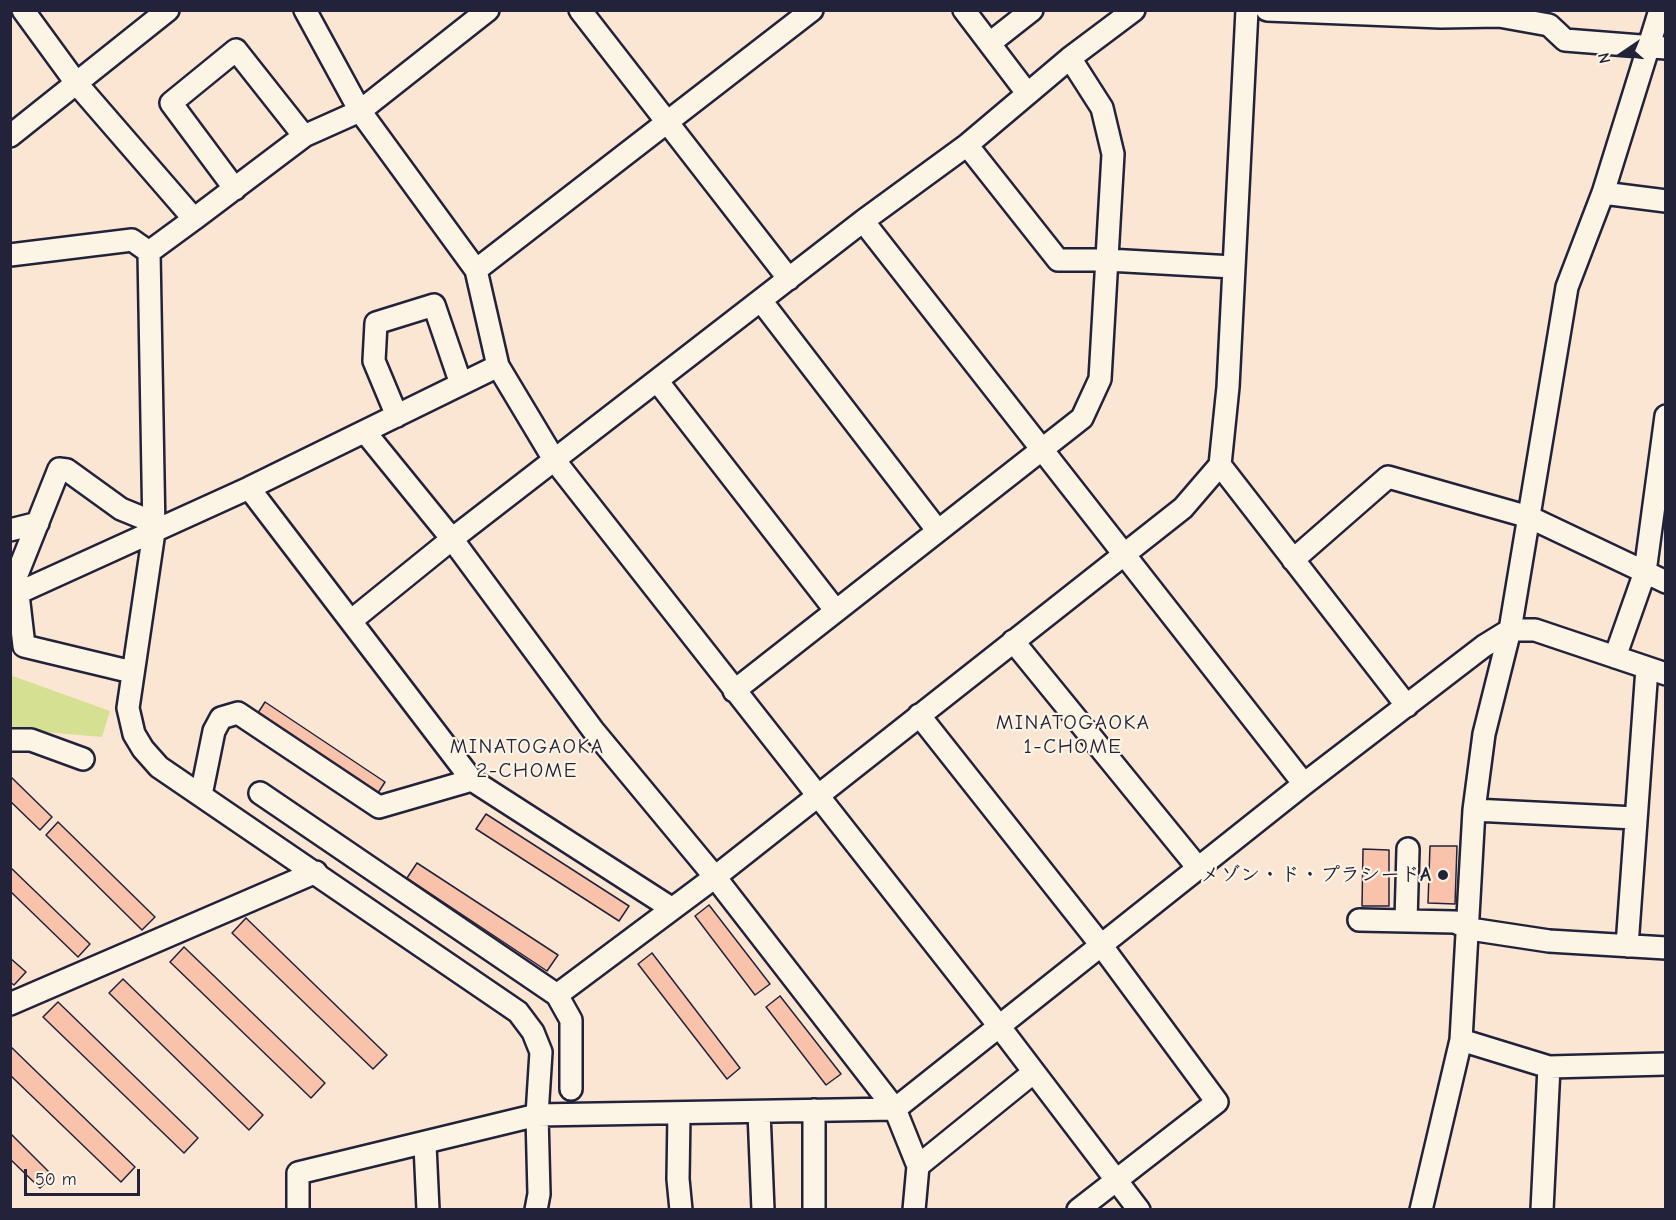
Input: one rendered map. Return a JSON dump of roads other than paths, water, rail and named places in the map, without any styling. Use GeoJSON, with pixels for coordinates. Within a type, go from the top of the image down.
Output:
{"type":"FeatureCollection","features":[{"type":"Feature","properties":{"kind":"street"},"geometry":{"type":"LineString","coordinates":[[23,10],[77,84],[194,219]]}},
{"type":"Feature","properties":{"kind":"street"},"geometry":{"type":"LineString","coordinates":[[10,135],[168,10]]}},
{"type":"Feature","properties":{"kind":"street"},"geometry":{"type":"LineString","coordinates":[[305,10],[360,111],[476,270],[498,366],[555,461],[999,1026],[1139,1209]]}},
{"type":"Feature","properties":{"kind":"street"},"geometry":{"type":"LineString","coordinates":[[149,252],[304,136],[360,111],[488,10]]}},
{"type":"Feature","properties":{"kind":"street"},"geometry":{"type":"LineString","coordinates":[[580,10],[789,279]]}},
{"type":"Feature","properties":{"kind":"street"},"geometry":{"type":"LineString","coordinates":[[476,270],[812,10]]}},
{"type":"Feature","properties":{"kind":"street"},"geometry":{"type":"LineString","coordinates":[[964,10],[1027,93]]}},
{"type":"Feature","properties":{"kind":"street"},"geometry":{"type":"LineString","coordinates":[[990,43],[1032,10]]}},
{"type":"Feature","properties":{"kind":"street"},"geometry":{"type":"LineString","coordinates":[[352,620],[452,539],[762,302],[863,221],[967,145],[1070,58],[1134,10]]}},
{"type":"Feature","properties":{"kind":"street"},"geometry":{"type":"LineString","coordinates":[[557,995],[670,908],[715,877],[1183,508],[1220,465],[1228,387],[1247,10]]}},
{"type":"Feature","properties":{"kind":"street"},"geometry":{"type":"LineString","coordinates":[[1267,10],[1499,13],[1551,18],[1565,40],[1657,48]]}},
{"type":"Feature","properties":{"kind":"street"},"geometry":{"type":"LineString","coordinates":[[1421,1209],[1461,1040],[1470,929],[1474,810],[1484,734],[1510,630],[1567,287],[1657,48],[1660,10]]}},
{"type":"Feature","properties":{"kind":"street"},"geometry":{"type":"LineString","coordinates":[[235,189],[171,103],[236,50],[304,136]]}},
{"type":"Feature","properties":{"kind":"street"},"geometry":{"type":"LineString","coordinates":[[734,691],[1042,452],[1082,418],[1100,379],[1113,154],[1102,108],[1070,58]]}},
{"type":"Feature","properties":{"kind":"street"},"geometry":{"type":"LineString","coordinates":[[967,145],[1058,261],[1108,260],[1233,267]]}},
{"type":"Feature","properties":{"kind":"street"},"geometry":{"type":"LineString","coordinates":[[1603,192],[1665,201]]}},
{"type":"Feature","properties":{"kind":"street"},"geometry":{"type":"LineString","coordinates":[[863,221],[1304,784]]}},
{"type":"Feature","properties":{"kind":"street"},"geometry":{"type":"LineString","coordinates":[[10,255],[132,240],[149,252]]}},
{"type":"Feature","properties":{"kind":"street"},"geometry":{"type":"LineString","coordinates":[[149,252],[154,532],[128,708],[134,734],[143,750],[159,767],[518,1012],[533,1032],[541,1052],[537,1115],[540,1194],[536,1209]]}},
{"type":"Feature","properties":{"kind":"street"},"geometry":{"type":"LineString","coordinates":[[762,302],[938,531]]}},
{"type":"Feature","properties":{"kind":"street"},"geometry":{"type":"LineString","coordinates":[[397,416],[374,361],[376,323],[434,305],[461,384]]}},
{"type":"Feature","properties":{"kind":"street"},"geometry":{"type":"LineString","coordinates":[[18,593],[249,488],[498,366]]}},
{"type":"Feature","properties":{"kind":"street"},"geometry":{"type":"LineString","coordinates":[[658,382],[836,611]]}},
{"type":"Feature","properties":{"kind":"street"},"geometry":{"type":"LineString","coordinates":[[1615,657],[1645,572],[1665,416]]}},
{"type":"Feature","properties":{"kind":"street"},"geometry":{"type":"LineString","coordinates":[[365,432],[452,539],[593,730],[715,877],[895,1109],[918,1166],[914,1209]]}},
{"type":"Feature","properties":{"kind":"street"},"geometry":{"type":"LineString","coordinates":[[1220,465],[1407,706]]}},
{"type":"Feature","properties":{"kind":"street"},"geometry":{"type":"LineString","coordinates":[[132,672],[24,646],[16,577],[59,470],[67,471],[121,509],[147,520],[154,532]]}},
{"type":"Feature","properties":{"kind":"street"},"geometry":{"type":"LineString","coordinates":[[1293,560],[1388,477],[1529,517],[1665,582]]}},
{"type":"Feature","properties":{"kind":"street"},"geometry":{"type":"LineString","coordinates":[[249,488],[472,780],[670,908]]}},
{"type":"Feature","properties":{"kind":"street"},"geometry":{"type":"LineString","coordinates":[[10,530],[38,523]]}},
{"type":"Feature","properties":{"kind":"street"},"geometry":{"type":"LineString","coordinates":[[298,1209],[298,1173],[425,1145],[537,1115],[895,1109],[1304,784],[1484,646],[1510,630],[1535,630],[1656,671],[1635,818],[1627,946]]}},
{"type":"Feature","properties":{"kind":"street"},"geometry":{"type":"LineString","coordinates":[[1013,641],[1199,869]]}},
{"type":"Feature","properties":{"kind":"street"},"geometry":{"type":"LineString","coordinates":[[201,795],[214,731],[221,717],[238,712],[379,807],[472,780]]}},
{"type":"Feature","properties":{"kind":"street"},"geometry":{"type":"LineString","coordinates":[[919,716],[1101,945],[1217,1102],[1078,1209]]}},
{"type":"Feature","properties":{"kind":"street"},"geometry":{"type":"LineString","coordinates":[[10,740],[31,740],[83,759]]}},
{"type":"Feature","properties":{"kind":"street"},"geometry":{"type":"LineString","coordinates":[[260,793],[557,995],[571,1020],[571,1089]]}},
{"type":"Feature","properties":{"kind":"street"},"geometry":{"type":"LineString","coordinates":[[1474,810],[1635,818]]}},
{"type":"Feature","properties":{"kind":"street"},"geometry":{"type":"LineString","coordinates":[[1406,921],[1408,849]]}},
{"type":"Feature","properties":{"kind":"street"},"geometry":{"type":"LineString","coordinates":[[10,1004],[316,872]]}},
{"type":"Feature","properties":{"kind":"street"},"geometry":{"type":"LineString","coordinates":[[1359,920],[1455,922],[1470,929],[1550,941],[1665,948]]}},
{"type":"Feature","properties":{"kind":"street"},"geometry":{"type":"LineString","coordinates":[[1461,1040],[1549,1066],[1665,1064]]}},
{"type":"Feature","properties":{"kind":"street"},"geometry":{"type":"LineString","coordinates":[[1542,1209],[1549,1066]]}},
{"type":"Feature","properties":{"kind":"street"},"geometry":{"type":"LineString","coordinates":[[918,1166],[1034,1072]]}},
{"type":"Feature","properties":{"kind":"street"},"geometry":{"type":"LineString","coordinates":[[814,1110],[814,1209]]}},
{"type":"Feature","properties":{"kind":"street"},"geometry":{"type":"LineString","coordinates":[[759,1112],[763,1209]]}},
{"type":"Feature","properties":{"kind":"street"},"geometry":{"type":"LineString","coordinates":[[678,1209],[679,1113]]}},
{"type":"Feature","properties":{"kind":"street"},"geometry":{"type":"LineString","coordinates":[[425,1145],[428,1209]]}},
{"type":"Feature","properties":{"kind":"place","name":"メゾン・ド・プラシードA"},"geometry":{"type":"Point","coordinates":[1443,875]}},
{"type":"Feature","properties":{"kind":"district","name":"MINATOGAOKA 1-CHOME"},"geometry":{"type":"Point","coordinates":[1073,735]}},
{"type":"Feature","properties":{"kind":"district","name":"MINATOGAOKA 2-CHOME"},"geometry":{"type":"Point","coordinates":[527,759]}}]}
